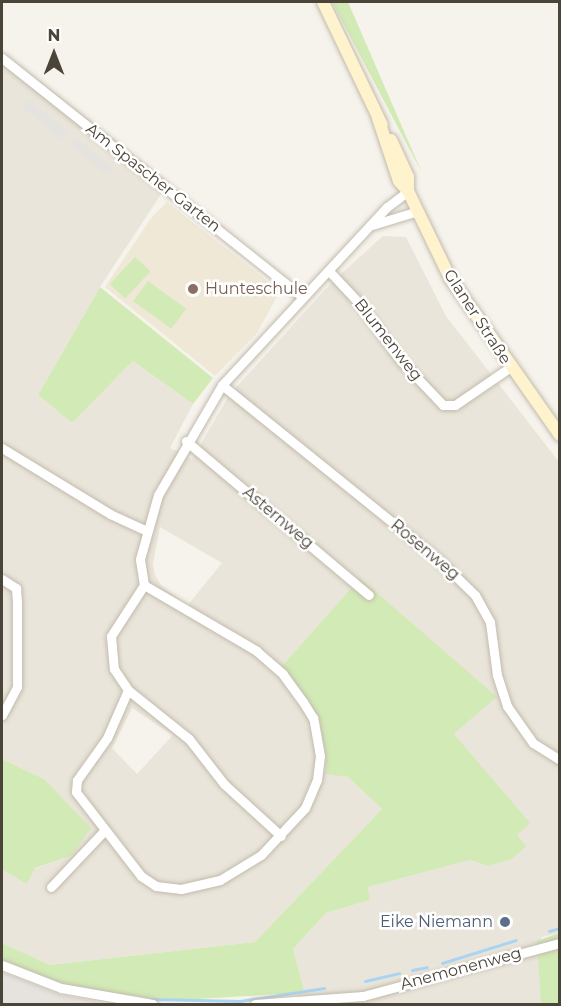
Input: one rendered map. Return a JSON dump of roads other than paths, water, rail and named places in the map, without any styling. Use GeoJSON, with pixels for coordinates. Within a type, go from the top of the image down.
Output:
{"type":"FeatureCollection","features":[{"type":"Feature","properties":{"kind":"street","name":"Glaner Straße"},"geometry":{"type":"LineString","coordinates":[[323,2],[378,118],[399,181],[408,191],[460,295],[509,368],[560,435]]}},
{"type":"Feature","properties":{"kind":"street","name":"Am Spascher Garten"},"geometry":{"type":"LineString","coordinates":[[2,58],[303,297]]}},
{"type":"Feature","properties":{"kind":"street"},"geometry":{"type":"LineString","coordinates":[[281,836],[224,784],[189,740],[128,690],[114,669],[111,636],[144,585],[140,559],[159,495],[186,441],[222,385],[369,226],[408,191]]}},
{"type":"Feature","properties":{"kind":"street"},"geometry":{"type":"LineString","coordinates":[[369,226],[418,212]]}},
{"type":"Feature","properties":{"kind":"street","name":"Blumenweg"},"geometry":{"type":"LineString","coordinates":[[329,271],[342,282],[401,361],[443,405],[455,405],[509,368]]}},
{"type":"Feature","properties":{"kind":"street","name":"Rosenweg"},"geometry":{"type":"LineString","coordinates":[[222,385],[440,561],[475,595],[490,621],[497,675],[507,706],[533,743],[560,760]]}},
{"type":"Feature","properties":{"kind":"street","name":"Asternweg"},"geometry":{"type":"LineString","coordinates":[[186,441],[369,595]]}},
{"type":"Feature","properties":{"kind":"street"},"geometry":{"type":"LineString","coordinates":[[2,448],[110,514],[147,531]]}},
{"type":"Feature","properties":{"kind":"street"},"geometry":{"type":"LineString","coordinates":[[2,579],[16,588],[17,601],[16,687],[2,715]]}},
{"type":"Feature","properties":{"kind":"street"},"geometry":{"type":"LineString","coordinates":[[128,690],[107,738],[77,780],[76,792],[141,876],[156,886],[181,889],[220,880],[261,855],[305,808],[316,780],[320,756],[313,718],[283,674],[257,651],[144,585]]}},
{"type":"Feature","properties":{"kind":"street"},"geometry":{"type":"LineString","coordinates":[[51,887],[104,831]]}},
{"type":"Feature","properties":{"kind":"street","name":"Anemonenweg"},"geometry":{"type":"LineString","coordinates":[[255,1005],[363,1000],[560,943]]}},
{"type":"Feature","properties":{"kind":"street"},"geometry":{"type":"LineString","coordinates":[[2,965],[61,988],[153,1005]]}},
{"type":"Feature","properties":{"kind":"waterway"},"geometry":{"type":"LineString","coordinates":[[549,931],[560,928]]}},
{"type":"Feature","properties":{"kind":"waterway"},"geometry":{"type":"LineString","coordinates":[[442,963],[516,940]]}},
{"type":"Feature","properties":{"kind":"waterway"},"geometry":{"type":"LineString","coordinates":[[412,970],[427,967]]}},
{"type":"Feature","properties":{"kind":"waterway"},"geometry":{"type":"LineString","coordinates":[[365,981],[399,973]]}},
{"type":"Feature","properties":{"kind":"waterway"},"geometry":{"type":"LineString","coordinates":[[151,999],[240,1001],[324,988]]}},
{"type":"Feature","properties":{"kind":"place","name":"Hunteschule"},"geometry":{"type":"Point","coordinates":[193,289]}},
{"type":"Feature","properties":{"kind":"place","name":"Eike Niemann"},"geometry":{"type":"Point","coordinates":[505,922]}}]}
